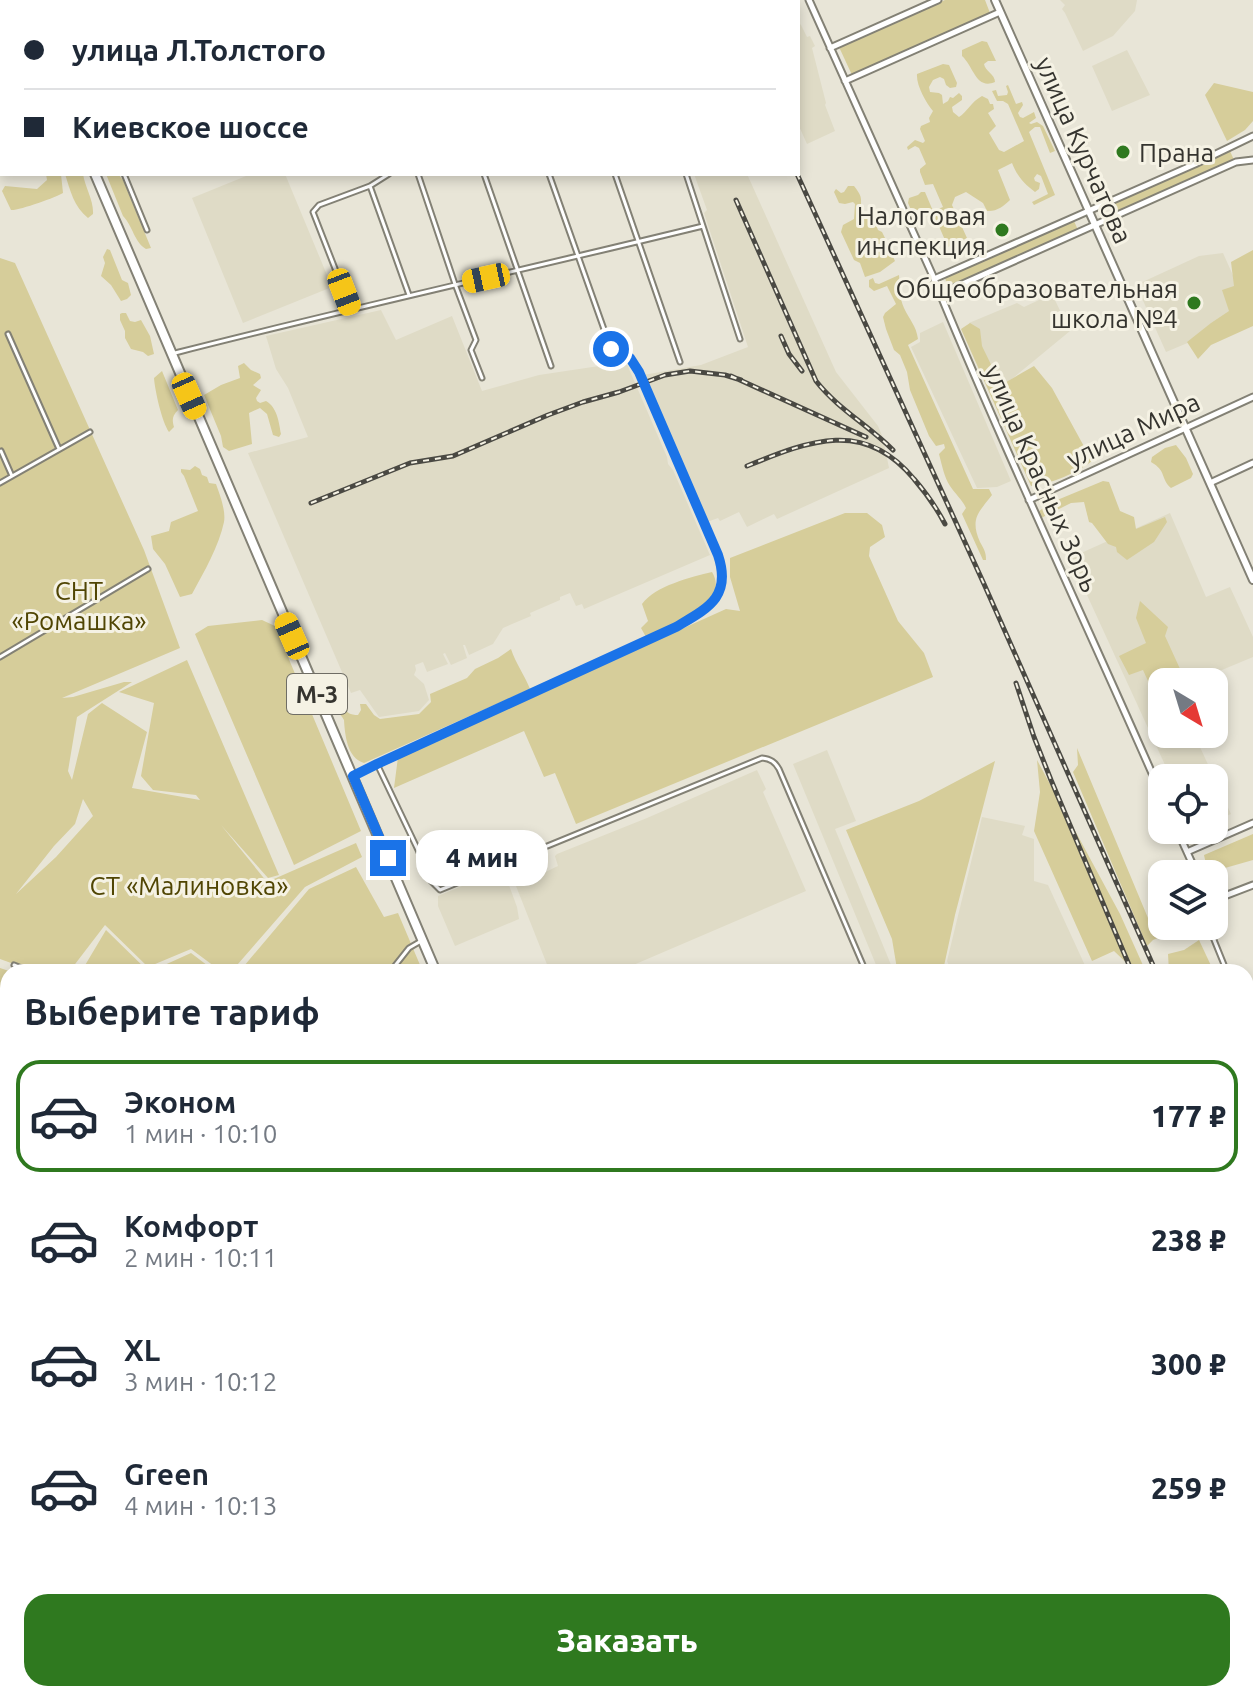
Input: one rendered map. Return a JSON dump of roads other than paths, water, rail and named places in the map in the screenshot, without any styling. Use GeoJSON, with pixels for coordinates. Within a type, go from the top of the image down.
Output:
{"type":"FeatureCollection","features":[{"type":"Feature","properties":{"kind":"highway","name":"М-3"},"geometry":{"type":"LineString","coordinates":[[96,176],[432,964]]}},
{"type":"Feature","properties":{"kind":"main road","name":"улица Курчатова"},"geometry":{"type":"LineString","coordinates":[[995,0],[1253,580]]}},
{"type":"Feature","properties":{"kind":"street","name":"улица Красных Зорь"},"geometry":{"type":"LineString","coordinates":[[809,0],[1148,765]]}},
{"type":"Feature","properties":{"kind":"street"},"geometry":{"type":"LineString","coordinates":[[830,48],[938,0]]}},
{"type":"Feature","properties":{"kind":"street"},"geometry":{"type":"LineString","coordinates":[[845,81],[1000,12]]}},
{"type":"Feature","properties":{"kind":"street"},"geometry":{"type":"LineString","coordinates":[[934,279],[1253,136]]}},
{"type":"Feature","properties":{"kind":"street"},"geometry":{"type":"LineString","coordinates":[[940,294],[1236,162],[1253,160]]}},
{"type":"Feature","properties":{"kind":"street"},"geometry":{"type":"LineString","coordinates":[[125,176],[147,230]]}},
{"type":"Feature","properties":{"kind":"street"},"geometry":{"type":"LineString","coordinates":[[350,309],[313,212],[319,205],[370,186],[386,176]]}},
{"type":"Feature","properties":{"kind":"street"},"geometry":{"type":"LineString","coordinates":[[419,176],[476,340],[471,350],[482,378]]}},
{"type":"Feature","properties":{"kind":"street"},"geometry":{"type":"LineString","coordinates":[[485,176],[551,366]]}},
{"type":"Feature","properties":{"kind":"street"},"geometry":{"type":"LineString","coordinates":[[353,776],[676,627],[713,603],[721,588],[723,579],[718,555],[639,372],[630,358],[616,355],[611,349],[550,176]]}},
{"type":"Feature","properties":{"kind":"street"},"geometry":{"type":"LineString","coordinates":[[616,176],[680,362]]}},
{"type":"Feature","properties":{"kind":"street"},"geometry":{"type":"LineString","coordinates":[[687,176],[740,339]]}},
{"type":"Feature","properties":{"kind":"street"},"geometry":{"type":"LineString","coordinates":[[370,186],[409,295]]}},
{"type":"Feature","properties":{"kind":"street"},"geometry":{"type":"LineString","coordinates":[[171,354],[703,226]]}},
{"type":"Feature","properties":{"kind":"street"},"geometry":{"type":"LineString","coordinates":[[8,334],[59,449]]}},
{"type":"Feature","properties":{"kind":"street","name":"улица Мира"},"geometry":{"type":"LineString","coordinates":[[1029,500],[1253,397]]}},
{"type":"Feature","properties":{"kind":"street"},"geometry":{"type":"LineString","coordinates":[[0,483],[90,432]]}},
{"type":"Feature","properties":{"kind":"street"},"geometry":{"type":"LineString","coordinates":[[1,451],[12,476]]}},
{"type":"Feature","properties":{"kind":"street"},"geometry":{"type":"LineString","coordinates":[[1210,483],[1253,463]]}},
{"type":"Feature","properties":{"kind":"street"},"geometry":{"type":"LineString","coordinates":[[0,657],[148,569]]}},
{"type":"Feature","properties":{"kind":"street"},"geometry":{"type":"LineString","coordinates":[[377,764],[431,881],[440,890],[762,758],[769,759],[779,769],[863,964]]}},
{"type":"Feature","properties":{"kind":"street"},"geometry":{"type":"LineString","coordinates":[[1187,852],[1253,823]]}},
{"type":"Feature","properties":{"kind":"street"},"geometry":{"type":"LineString","coordinates":[[1183,844],[1191,860]]}},
{"type":"Feature","properties":{"kind":"street"},"geometry":{"type":"LineString","coordinates":[[1228,895],[1253,885]]}},
{"type":"Feature","properties":{"kind":"street"},"geometry":{"type":"LineString","coordinates":[[1214,940],[1224,964]]}},
{"type":"Feature","properties":{"kind":"street"},"geometry":{"type":"LineString","coordinates":[[396,964],[409,948],[422,941]]}},
{"type":"Feature","properties":{"kind":"railway"},"geometry":{"type":"LineString","coordinates":[[798,176],[1152,964]]}},
{"type":"Feature","properties":{"kind":"railway"},"geometry":{"type":"LineString","coordinates":[[736,200],[816,381],[893,450]]}},
{"type":"Feature","properties":{"kind":"railway"},"geometry":{"type":"LineString","coordinates":[[781,336],[789,354],[802,371]]}},
{"type":"Feature","properties":{"kind":"railway"},"geometry":{"type":"LineString","coordinates":[[311,503],[410,463],[453,456],[548,415],[665,375],[690,371],[741,380]]}},
{"type":"Feature","properties":{"kind":"railway"},"geometry":{"type":"LineString","coordinates":[[731,376],[866,437]]}},
{"type":"Feature","properties":{"kind":"railway"},"geometry":{"type":"LineString","coordinates":[[747,466],[814,443],[856,441],[876,448],[895,460],[923,490],[945,524]]}},
{"type":"Feature","properties":{"kind":"railway"},"geometry":{"type":"LineString","coordinates":[[1016,683],[1051,780],[1129,964]]}},
{"type":"Feature","properties":{"kind":"place","name":"Прана"},"geometry":{"type":"Point","coordinates":[1123,152]}},
{"type":"Feature","properties":{"kind":"place","name":"Налоговая инспекция"},"geometry":{"type":"Point","coordinates":[1002,230]}},
{"type":"Feature","properties":{"kind":"place","name":"Общеобразовательная школа №4"},"geometry":{"type":"Point","coordinates":[1194,303]}},
{"type":"Feature","properties":{"kind":"park label","name":"СНТ «Ромашка»"},"geometry":{"type":"Point","coordinates":[79,605]}},
{"type":"Feature","properties":{"kind":"park label","name":"СТ «Малиновка»"},"geometry":{"type":"Point","coordinates":[189,885]}}]}
